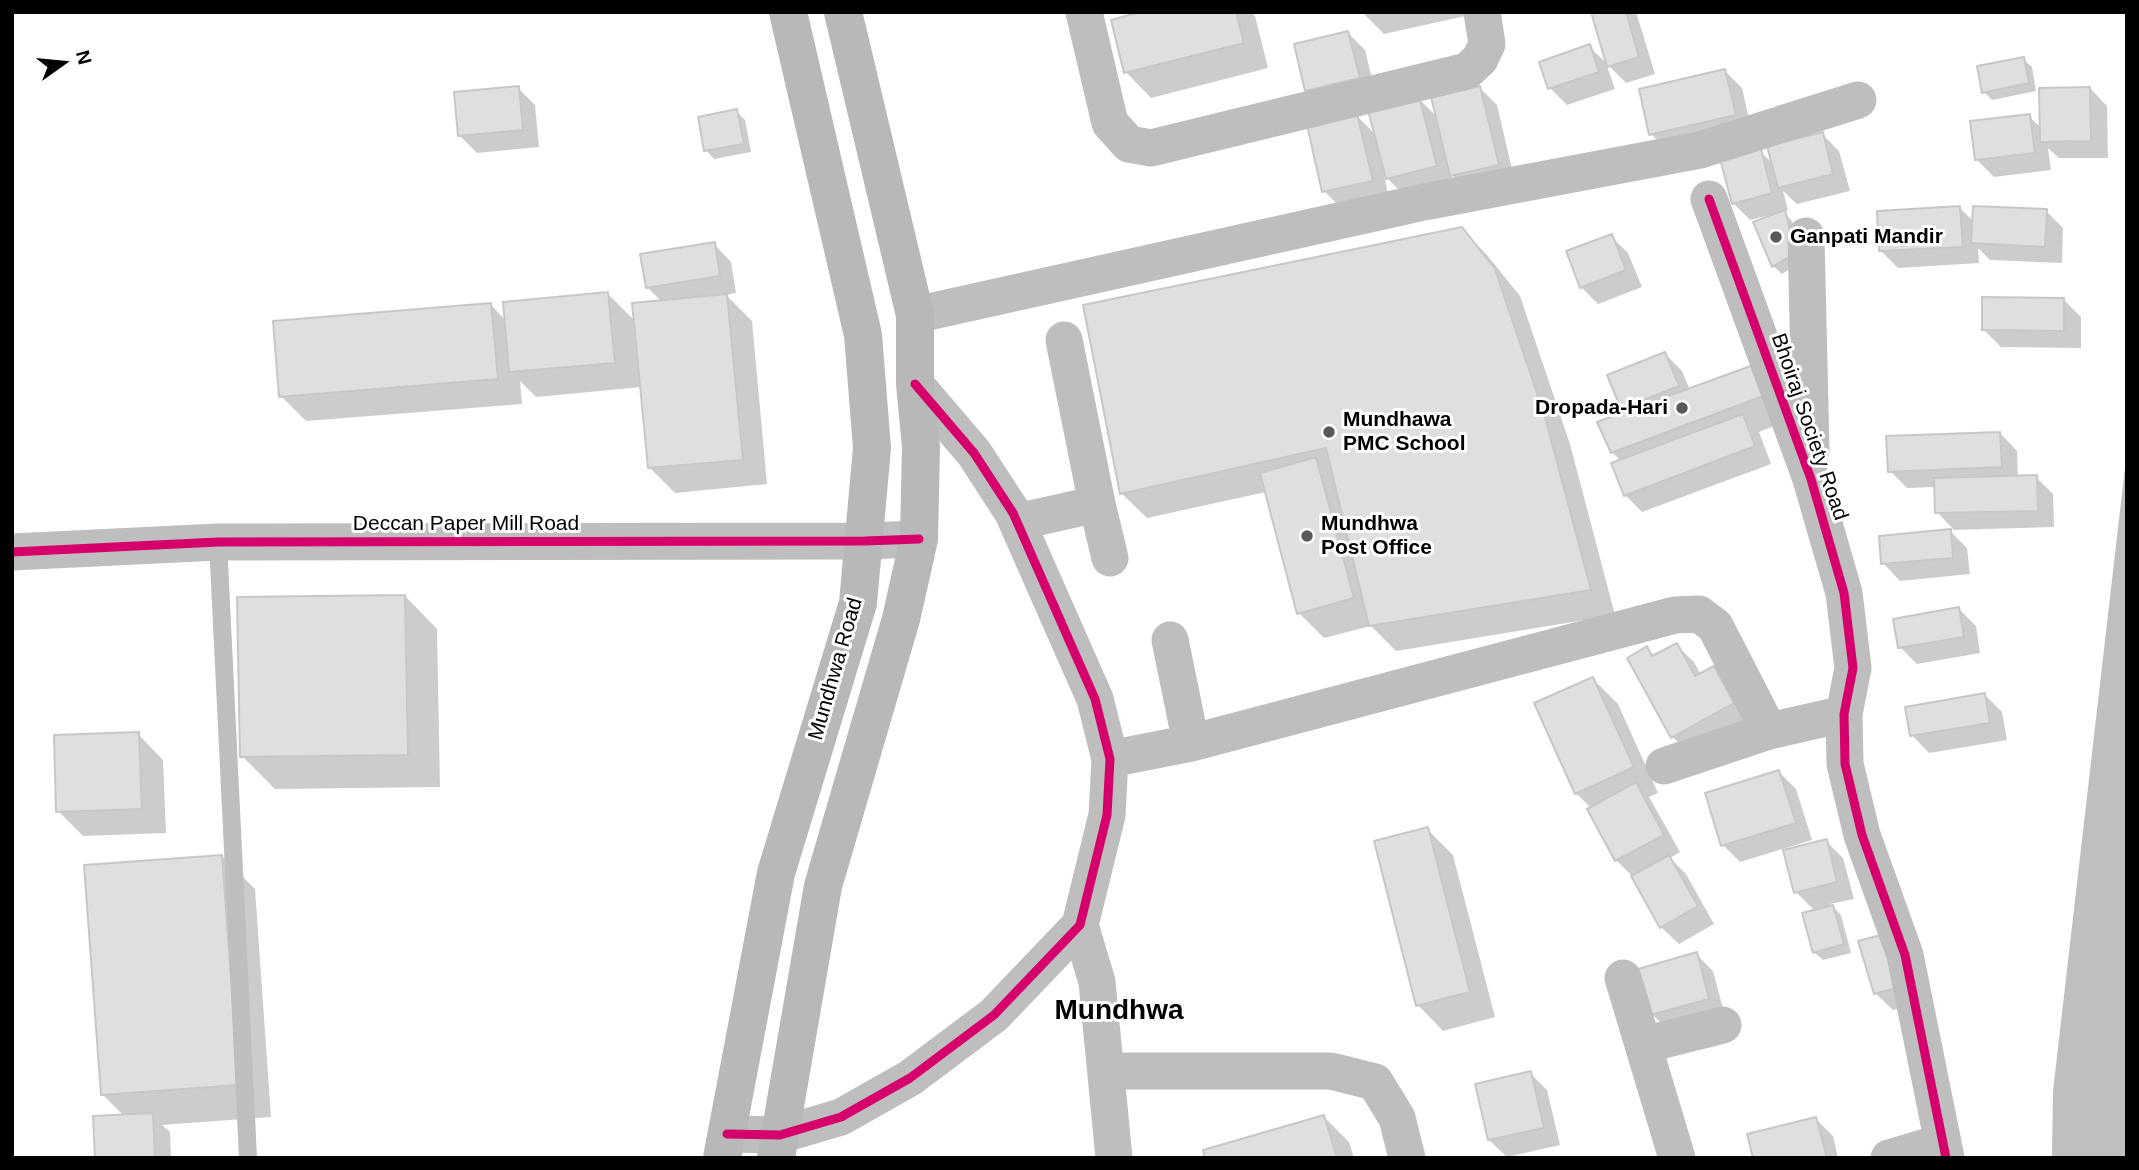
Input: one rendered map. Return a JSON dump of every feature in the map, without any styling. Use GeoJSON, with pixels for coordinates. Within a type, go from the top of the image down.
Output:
{"type":"FeatureCollection","features":[{"type":"Feature","properties":{"kind":"main road","name":"Mundhwa Road"},"geometry":{"type":"LineString","coordinates":[[724,1146],[776,873],[858,603],[872,448],[863,335],[788,12]]}},
{"type":"Feature","properties":{"kind":"main road"},"geometry":{"type":"LineString","coordinates":[[778,1146],[823,886],[901,619],[919,539],[920,447],[915,384],[915,315],[843,12]]}},
{"type":"Feature","properties":{"kind":"street"},"geometry":{"type":"LineString","coordinates":[[1084,12],[1110,122],[1129,144],[1151,148],[1467,71],[1480,59],[1487,44],[1482,12]]}},
{"type":"Feature","properties":{"kind":"street"},"geometry":{"type":"LineString","coordinates":[[915,315],[1424,202],[1700,150],[1858,100]]}},
{"type":"Feature","properties":{"kind":"street","name":"Bhoiraj Society Road"},"geometry":{"type":"LineString","coordinates":[[1709,199],[1811,479],[1844,593],[1853,668],[1844,715],[1845,764],[1862,835],[1905,955],[1945,1150]]}},
{"type":"Feature","properties":{"kind":"street","name":"Bhoiraj Society Road"},"geometry":{"type":"LineString","coordinates":[[1806,236],[1811,479]]}},
{"type":"Feature","properties":{"kind":"street"},"geometry":{"type":"LineString","coordinates":[[1065,340],[1110,558]]}},
{"type":"Feature","properties":{"kind":"street"},"geometry":{"type":"LineString","coordinates":[[724,1146],[778,1146],[841,1117],[910,1078],[994,1015],[1080,925],[1107,815],[1110,759],[1095,699],[1017,522],[974,453],[915,384]]}},
{"type":"Feature","properties":{"kind":"street"},"geometry":{"type":"LineString","coordinates":[[1017,522],[1097,504]]}},
{"type":"Feature","properties":{"kind":"street","name":"Deccan Paper Mill Road"},"geometry":{"type":"LineString","coordinates":[[12,552],[218,542],[919,539]]}},
{"type":"Feature","properties":{"kind":"street"},"geometry":{"type":"LineString","coordinates":[[1110,759],[1191,743],[1675,615],[1699,614],[1715,626],[1769,731]]}},
{"type":"Feature","properties":{"kind":"street"},"geometry":{"type":"LineString","coordinates":[[1170,639],[1191,743]]}},
{"type":"Feature","properties":{"kind":"street"},"geometry":{"type":"LineString","coordinates":[[1664,766],[1769,731],[1844,715]]}},
{"type":"Feature","properties":{"kind":"street"},"geometry":{"type":"LineString","coordinates":[[1080,925],[1097,982],[1114,1158]]}},
{"type":"Feature","properties":{"kind":"street"},"geometry":{"type":"LineString","coordinates":[[1623,978],[1677,1158]]}},
{"type":"Feature","properties":{"kind":"street"},"geometry":{"type":"LineString","coordinates":[[1643,1045],[1723,1025]]}},
{"type":"Feature","properties":{"kind":"street"},"geometry":{"type":"LineString","coordinates":[[1106,1071],[1331,1071],[1376,1082],[1397,1118],[1407,1158]]}},
{"type":"Feature","properties":{"kind":"street"},"geometry":{"type":"LineString","coordinates":[[1889,1158],[1945,1150]]}},
{"type":"Feature","properties":{"kind":"lane"},"geometry":{"type":"LineString","coordinates":[[218,542],[248,1158]]}},
{"type":"Feature","properties":{"kind":"shaded area"},"geometry":{"type":"Polygon","coordinates":[[[2127,450],[2127,1158],[2052,1158],[2053,1091],[2127,450]]]}},
{"type":"Feature","properties":{"kind":"building"},"geometry":{"type":"Polygon","coordinates":[[[1140,12],[1236,12],[1244,43],[1124,73],[1111,20],[1140,12]]]}},
{"type":"Feature","properties":{"kind":"building"},"geometry":{"type":"Polygon","coordinates":[[[1591,12],[1626,12],[1639,57],[1607,67],[1591,12]]]}},
{"type":"Feature","properties":{"kind":"building"},"geometry":{"type":"Polygon","coordinates":[[[1348,31],[1360,78],[1305,91],[1294,44],[1348,31]]]}},
{"type":"Feature","properties":{"kind":"building"},"geometry":{"type":"Polygon","coordinates":[[[1590,44],[1599,72],[1548,89],[1539,62],[1590,44]]]}},
{"type":"Feature","properties":{"kind":"building"},"geometry":{"type":"Polygon","coordinates":[[[2024,57],[2029,83],[1982,93],[1977,66],[2024,57]]]}},
{"type":"Feature","properties":{"kind":"building"},"geometry":{"type":"Polygon","coordinates":[[[1725,69],[1736,115],[1649,135],[1639,89],[1725,69]]]}},
{"type":"Feature","properties":{"kind":"building"},"geometry":{"type":"Polygon","coordinates":[[[519,86],[523,130],[458,136],[454,92],[519,86]]]}},
{"type":"Feature","properties":{"kind":"building"},"geometry":{"type":"Polygon","coordinates":[[[1480,86],[1499,165],[1450,176],[1431,97],[1480,86]]]}},
{"type":"Feature","properties":{"kind":"building"},"geometry":{"type":"Polygon","coordinates":[[[2090,87],[2091,141],[2040,142],[2039,88],[2090,87]]]}},
{"type":"Feature","properties":{"kind":"building"},"geometry":{"type":"Polygon","coordinates":[[[1419,96],[1437,166],[1386,179],[1368,110],[1419,96]]]}},
{"type":"Feature","properties":{"kind":"building"},"geometry":{"type":"Polygon","coordinates":[[[737,109],[744,144],[704,151],[698,117],[737,109]]]}},
{"type":"Feature","properties":{"kind":"building"},"geometry":{"type":"Polygon","coordinates":[[[1357,114],[1373,181],[1322,192],[1307,125],[1357,114]]]}},
{"type":"Feature","properties":{"kind":"building"},"geometry":{"type":"Polygon","coordinates":[[[2030,114],[2035,153],[1975,160],[1970,121],[2030,114]]]}},
{"type":"Feature","properties":{"kind":"building"},"geometry":{"type":"Polygon","coordinates":[[[1823,132],[1833,174],[1778,188],[1767,146],[1823,132]]]}},
{"type":"Feature","properties":{"kind":"building"},"geometry":{"type":"Polygon","coordinates":[[[1761,149],[1772,193],[1732,204],[1720,159],[1761,149]]]}},
{"type":"Feature","properties":{"kind":"building"},"geometry":{"type":"Polygon","coordinates":[[[1960,206],[1963,247],[1879,251],[1877,211],[1960,206]]]}},
{"type":"Feature","properties":{"kind":"building"},"geometry":{"type":"Polygon","coordinates":[[[1973,206],[2047,209],[2045,247],[1971,243],[1973,206]]]}},
{"type":"Feature","properties":{"kind":"building","name":"Ganpati Mandir"},"geometry":{"type":"Polygon","coordinates":[[[1785,210],[1796,253],[1772,267],[1753,222],[1785,210]]]}},
{"type":"Feature","properties":{"kind":"building","name":"Mundhawa PMC School"},"geometry":{"type":"Polygon","coordinates":[[[1462,227],[1495,269],[1545,417],[1591,590],[1369,626],[1326,448],[1120,494],[1083,305],[1462,227]]]}},
{"type":"Feature","properties":{"kind":"building"},"geometry":{"type":"Polygon","coordinates":[[[1612,234],[1626,270],[1580,288],[1566,251],[1612,234]]]}},
{"type":"Feature","properties":{"kind":"building"},"geometry":{"type":"Polygon","coordinates":[[[715,242],[720,276],[646,288],[640,254],[715,242]]]}},
{"type":"Feature","properties":{"kind":"building"},"geometry":{"type":"Polygon","coordinates":[[[608,292],[615,363],[509,372],[503,302],[608,292]]]}},
{"type":"Feature","properties":{"kind":"building"},"geometry":{"type":"Polygon","coordinates":[[[727,294],[743,460],[648,468],[632,303],[727,294]]]}},
{"type":"Feature","properties":{"kind":"building"},"geometry":{"type":"Polygon","coordinates":[[[1982,297],[2064,298],[2064,331],[1982,330],[1982,297]]]}},
{"type":"Feature","properties":{"kind":"building"},"geometry":{"type":"Polygon","coordinates":[[[491,303],[498,379],[279,397],[273,321],[491,303]]]}},
{"type":"Feature","properties":{"kind":"building"},"geometry":{"type":"Polygon","coordinates":[[[1665,352],[1679,386],[1621,409],[1607,375],[1665,352]]]}},
{"type":"Feature","properties":{"kind":"building","name":"Dropada-Hari"},"geometry":{"type":"Polygon","coordinates":[[[1756,364],[1766,395],[1611,453],[1597,422],[1756,364]]]}},
{"type":"Feature","properties":{"kind":"building"},"geometry":{"type":"Polygon","coordinates":[[[1743,414],[1755,446],[1624,496],[1611,463],[1743,414]]]}},
{"type":"Feature","properties":{"kind":"building"},"geometry":{"type":"Polygon","coordinates":[[[2000,432],[2002,467],[1888,472],[1886,436],[2000,432]]]}},
{"type":"Feature","properties":{"kind":"building","name":"Mundhwa Post Office"},"geometry":{"type":"Polygon","coordinates":[[[1316,457],[1354,598],[1297,614],[1260,473],[1316,457]]]}},
{"type":"Feature","properties":{"kind":"building"},"geometry":{"type":"Polygon","coordinates":[[[2037,475],[2038,511],[1935,513],[1934,478],[2037,475]]]}},
{"type":"Feature","properties":{"kind":"building"},"geometry":{"type":"Polygon","coordinates":[[[1951,529],[1953,558],[1881,564],[1879,536],[1951,529]]]}},
{"type":"Feature","properties":{"kind":"building"},"geometry":{"type":"Polygon","coordinates":[[[405,595],[408,755],[240,757],[237,597],[405,595]]]}},
{"type":"Feature","properties":{"kind":"building"},"geometry":{"type":"Polygon","coordinates":[[[1959,607],[1964,637],[1898,648],[1893,619],[1959,607]]]}},
{"type":"Feature","properties":{"kind":"building"},"geometry":{"type":"Polygon","coordinates":[[[1677,643],[1695,676],[1714,666],[1734,703],[1671,738],[1627,658],[1647,646],[1652,656],[1677,643]]]}},
{"type":"Feature","properties":{"kind":"building"},"geometry":{"type":"Polygon","coordinates":[[[1593,677],[1634,767],[1575,794],[1534,703],[1593,677]]]}},
{"type":"Feature","properties":{"kind":"building"},"geometry":{"type":"Polygon","coordinates":[[[1985,693],[1990,723],[1910,736],[1905,707],[1985,693]]]}},
{"type":"Feature","properties":{"kind":"building"},"geometry":{"type":"Polygon","coordinates":[[[139,732],[142,809],[56,812],[54,735],[139,732]]]}},
{"type":"Feature","properties":{"kind":"building"},"geometry":{"type":"Polygon","coordinates":[[[1779,770],[1796,823],[1721,846],[1705,793],[1779,770]]]}},
{"type":"Feature","properties":{"kind":"building"},"geometry":{"type":"Polygon","coordinates":[[[1636,782],[1664,835],[1615,861],[1587,809],[1636,782]]]}},
{"type":"Feature","properties":{"kind":"building"},"geometry":{"type":"Polygon","coordinates":[[[1428,827],[1470,992],[1416,1006],[1374,841],[1428,827]]]}},
{"type":"Feature","properties":{"kind":"building"},"geometry":{"type":"Polygon","coordinates":[[[1827,839],[1837,882],[1794,893],[1783,850],[1827,839]]]}},
{"type":"Feature","properties":{"kind":"building"},"geometry":{"type":"Polygon","coordinates":[[[222,855],[239,1085],[101,1095],[84,865],[222,855]]]}},
{"type":"Feature","properties":{"kind":"building"},"geometry":{"type":"Polygon","coordinates":[[[1669,855],[1698,906],[1660,928],[1631,876],[1669,855]]]}},
{"type":"Feature","properties":{"kind":"building"},"geometry":{"type":"Polygon","coordinates":[[[1833,905],[1844,944],[1813,953],[1802,913],[1833,905]]]}},
{"type":"Feature","properties":{"kind":"building"},"geometry":{"type":"Polygon","coordinates":[[[1888,933],[1904,986],[1874,994],[1858,941],[1888,933]]]}},
{"type":"Feature","properties":{"kind":"building"},"geometry":{"type":"Polygon","coordinates":[[[1697,952],[1709,999],[1650,1015],[1638,969],[1697,952]]]}},
{"type":"Feature","properties":{"kind":"building"},"geometry":{"type":"Polygon","coordinates":[[[1531,1071],[1544,1128],[1488,1140],[1475,1084],[1531,1071]]]}},
{"type":"Feature","properties":{"kind":"building"},"geometry":{"type":"Polygon","coordinates":[[[153,1113],[155,1158],[95,1158],[93,1116],[153,1113]]]}},
{"type":"Feature","properties":{"kind":"building"},"geometry":{"type":"Polygon","coordinates":[[[1324,1115],[1337,1158],[1205,1158],[1203,1150],[1324,1115]]]}},
{"type":"Feature","properties":{"kind":"building"},"geometry":{"type":"Polygon","coordinates":[[[1816,1117],[1827,1158],[1753,1158],[1747,1134],[1816,1117]]]}},
{"type":"Feature","properties":{"kind":"cycle path"},"geometry":{"type":"LineString","coordinates":[[1709,199],[1811,479],[1844,593],[1853,668],[1844,714],[1845,764],[1862,835],[1905,955],[1946,1158]]}},
{"type":"Feature","properties":{"kind":"cycle path"},"geometry":{"type":"LineString","coordinates":[[727,1134],[780,1135],[841,1117],[910,1078],[994,1015],[1080,925],[1107,815],[1110,759],[1095,699],[1013,513],[974,453],[915,384]]}},
{"type":"Feature","properties":{"kind":"cycle path"},"geometry":{"type":"LineString","coordinates":[[12,552],[218,542],[919,539]]}},
{"type":"Feature","properties":{"kind":"place","name":"Ganpati Mandir"},"geometry":{"type":"Point","coordinates":[1776,237]}},
{"type":"Feature","properties":{"kind":"place","name":"Dropada-Hari"},"geometry":{"type":"Point","coordinates":[1682,408]}},
{"type":"Feature","properties":{"kind":"place","name":"Mundhawa PMC School"},"geometry":{"type":"Point","coordinates":[1329,432]}},
{"type":"Feature","properties":{"kind":"place","name":"Mundhwa Post Office"},"geometry":{"type":"Point","coordinates":[1307,536]}},
{"type":"Feature","properties":{"kind":"district","name":"Mundhwa"},"geometry":{"type":"Point","coordinates":[1119,1011]}}]}
